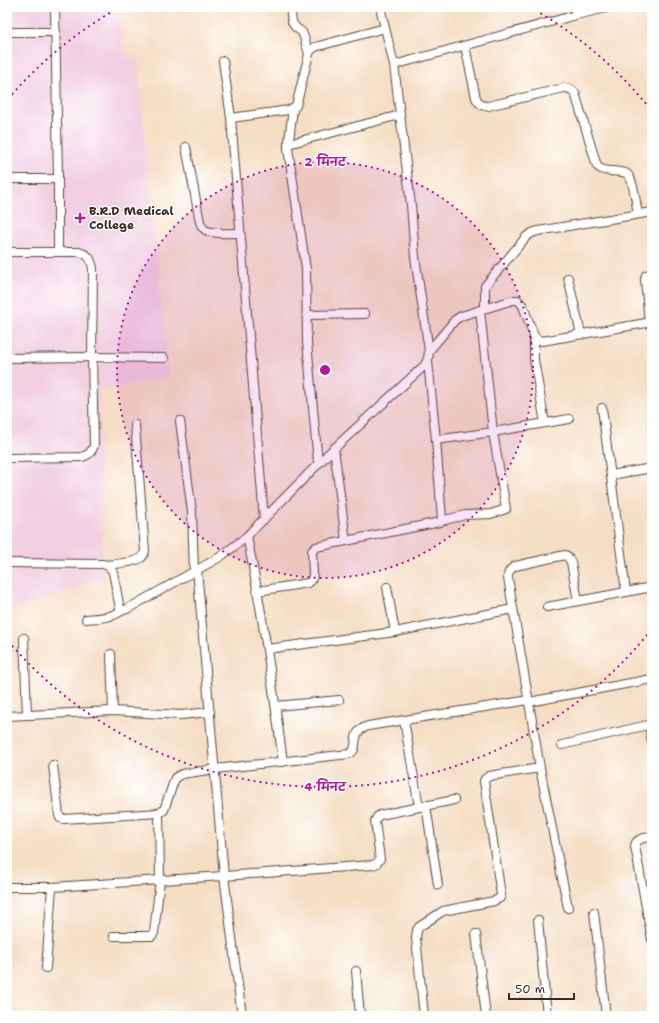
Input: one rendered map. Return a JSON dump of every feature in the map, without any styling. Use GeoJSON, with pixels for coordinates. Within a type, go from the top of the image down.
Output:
{"type":"FeatureCollection","features":[{"type":"Feature","properties":{"kind":"street"},"geometry":{"type":"LineString","coordinates":[[55,7],[58,252]]}},
{"type":"Feature","properties":{"kind":"street"},"geometry":{"type":"LineString","coordinates":[[290,7],[292,22],[295,27],[302,32],[309,54]]}},
{"type":"Feature","properties":{"kind":"street"},"geometry":{"type":"LineString","coordinates":[[380,7],[394,65],[410,200],[415,257],[429,350],[428,361],[436,440],[441,520]]}},
{"type":"Feature","properties":{"kind":"street"},"geometry":{"type":"LineString","coordinates":[[394,65],[465,46],[575,11],[611,7]]}},
{"type":"Feature","properties":{"kind":"street"},"geometry":{"type":"LineString","coordinates":[[318,464],[308,351],[305,262],[288,144],[293,109],[296,106],[311,50],[315,47],[385,28]]}},
{"type":"Feature","properties":{"kind":"street"},"geometry":{"type":"LineString","coordinates":[[7,32],[56,32]]}},
{"type":"Feature","properties":{"kind":"street"},"geometry":{"type":"LineString","coordinates":[[465,46],[476,98],[478,103],[482,106],[488,106],[564,88],[573,90],[596,166],[604,171],[624,172],[627,174],[631,181],[638,214]]}},
{"type":"Feature","properties":{"kind":"street"},"geometry":{"type":"LineString","coordinates":[[223,61],[231,118],[264,519]]}},
{"type":"Feature","properties":{"kind":"street"},"geometry":{"type":"LineString","coordinates":[[231,118],[293,109]]}},
{"type":"Feature","properties":{"kind":"street"},"geometry":{"type":"LineString","coordinates":[[288,144],[400,115]]}},
{"type":"Feature","properties":{"kind":"street"},"geometry":{"type":"LineString","coordinates":[[186,147],[200,222],[203,228],[212,232],[240,233]]}},
{"type":"Feature","properties":{"kind":"street"},"geometry":{"type":"LineString","coordinates":[[7,179],[58,179]]}},
{"type":"Feature","properties":{"kind":"street"},"geometry":{"type":"LineString","coordinates":[[258,591],[308,583],[311,581],[313,576],[312,553],[316,547],[465,515],[491,514],[506,509],[493,432],[483,309],[486,286],[526,237],[532,233],[652,212]]}},
{"type":"Feature","properties":{"kind":"street"},"geometry":{"type":"LineString","coordinates":[[7,252],[79,252],[90,257],[93,268],[92,357],[94,446],[92,451],[82,457],[7,458]]}},
{"type":"Feature","properties":{"kind":"street"},"geometry":{"type":"LineString","coordinates":[[534,336],[542,341],[651,322],[645,279],[646,276],[652,273]]}},
{"type":"Feature","properties":{"kind":"street"},"geometry":{"type":"LineString","coordinates":[[568,278],[581,334]]}},
{"type":"Feature","properties":{"kind":"street"},"geometry":{"type":"LineString","coordinates":[[429,350],[455,320],[461,316],[513,300],[518,300],[523,306],[534,336],[534,360],[545,423]]}},
{"type":"Feature","properties":{"kind":"street"},"geometry":{"type":"LineString","coordinates":[[306,315],[365,314]]}},
{"type":"Feature","properties":{"kind":"street"},"geometry":{"type":"LineString","coordinates":[[7,358],[164,358]]}},
{"type":"Feature","properties":{"kind":"street"},"geometry":{"type":"LineString","coordinates":[[86,619],[112,615],[127,609],[220,557],[233,548],[247,536],[334,448],[428,361]]}},
{"type":"Feature","properties":{"kind":"street"},"geometry":{"type":"LineString","coordinates":[[602,408],[626,592]]}},
{"type":"Feature","properties":{"kind":"street"},"geometry":{"type":"LineString","coordinates":[[436,440],[569,419]]}},
{"type":"Feature","properties":{"kind":"street"},"geometry":{"type":"LineString","coordinates":[[180,421],[192,512],[195,570],[210,712],[224,876],[242,1016]]}},
{"type":"Feature","properties":{"kind":"street"},"geometry":{"type":"LineString","coordinates":[[7,563],[106,565],[135,561],[143,556],[145,551],[135,425]]}},
{"type":"Feature","properties":{"kind":"street"},"geometry":{"type":"LineString","coordinates":[[334,448],[346,541]]}},
{"type":"Feature","properties":{"kind":"street"},"geometry":{"type":"LineString","coordinates":[[611,474],[652,468]]}},
{"type":"Feature","properties":{"kind":"street"},"geometry":{"type":"LineString","coordinates":[[247,536],[258,591],[283,762]]}},
{"type":"Feature","properties":{"kind":"street"},"geometry":{"type":"LineString","coordinates":[[568,908],[540,768],[508,578],[510,569],[515,566],[564,555],[567,556],[571,562],[578,601]]}},
{"type":"Feature","properties":{"kind":"street"},"geometry":{"type":"LineString","coordinates":[[106,565],[111,568],[113,572],[121,611]]}},
{"type":"Feature","properties":{"kind":"street"},"geometry":{"type":"LineString","coordinates":[[387,587],[395,632]]}},
{"type":"Feature","properties":{"kind":"street"},"geometry":{"type":"LineString","coordinates":[[548,607],[652,587]]}},
{"type":"Feature","properties":{"kind":"street"},"geometry":{"type":"LineString","coordinates":[[267,649],[395,632],[513,609]]}},
{"type":"Feature","properties":{"kind":"street"},"geometry":{"type":"LineString","coordinates":[[24,638],[27,715]]}},
{"type":"Feature","properties":{"kind":"street"},"geometry":{"type":"LineString","coordinates":[[111,654],[113,711]]}},
{"type":"Feature","properties":{"kind":"street"},"geometry":{"type":"LineString","coordinates":[[53,765],[60,818],[64,819],[159,813],[164,810],[175,778],[178,776],[215,769],[349,754],[354,750],[358,731],[363,728],[652,679]]}},
{"type":"Feature","properties":{"kind":"street"},"geometry":{"type":"LineString","coordinates":[[276,706],[339,700]]}},
{"type":"Feature","properties":{"kind":"street"},"geometry":{"type":"LineString","coordinates":[[7,716],[113,711],[181,715],[210,712]]}},
{"type":"Feature","properties":{"kind":"street"},"geometry":{"type":"LineString","coordinates":[[404,720],[438,884]]}},
{"type":"Feature","properties":{"kind":"street"},"geometry":{"type":"LineString","coordinates":[[562,745],[651,724],[652,743]]}},
{"type":"Feature","properties":{"kind":"street"},"geometry":{"type":"LineString","coordinates":[[424,1016],[416,938],[417,930],[419,927],[443,911],[494,901],[500,898],[501,895],[484,782],[485,779],[489,776],[540,768]]}},
{"type":"Feature","properties":{"kind":"street"},"geometry":{"type":"LineString","coordinates":[[7,895],[9,887],[52,887],[224,876],[376,864],[380,859],[375,821],[377,817],[380,815],[454,800]]}},
{"type":"Feature","properties":{"kind":"street"},"geometry":{"type":"LineString","coordinates":[[114,936],[152,936],[155,930],[160,880],[159,813]]}},
{"type":"Feature","properties":{"kind":"street"},"geometry":{"type":"LineString","coordinates":[[652,837],[639,840],[635,846],[652,940]]}},
{"type":"Feature","properties":{"kind":"street"},"geometry":{"type":"LineString","coordinates":[[46,968],[52,887]]}},
{"type":"Feature","properties":{"kind":"street"},"geometry":{"type":"LineString","coordinates":[[594,912],[606,1016]]}},
{"type":"Feature","properties":{"kind":"street"},"geometry":{"type":"LineString","coordinates":[[538,920],[547,1016]]}},
{"type":"Feature","properties":{"kind":"street"},"geometry":{"type":"LineString","coordinates":[[476,934],[486,1016]]}},
{"type":"Feature","properties":{"kind":"street"},"geometry":{"type":"LineString","coordinates":[[356,970],[360,1016]]}},
{"type":"Feature","properties":{"kind":"shaded area","name":"B.R.D Medical College"},"geometry":{"type":"Polygon","coordinates":[[[7,7],[117,7],[126,59],[137,56],[169,377],[99,391],[103,578],[7,612],[7,7]]]}},
{"type":"Feature","properties":{"kind":"place","name":"B.R.D Medical College"},"geometry":{"type":"Point","coordinates":[80,218]}}]}
